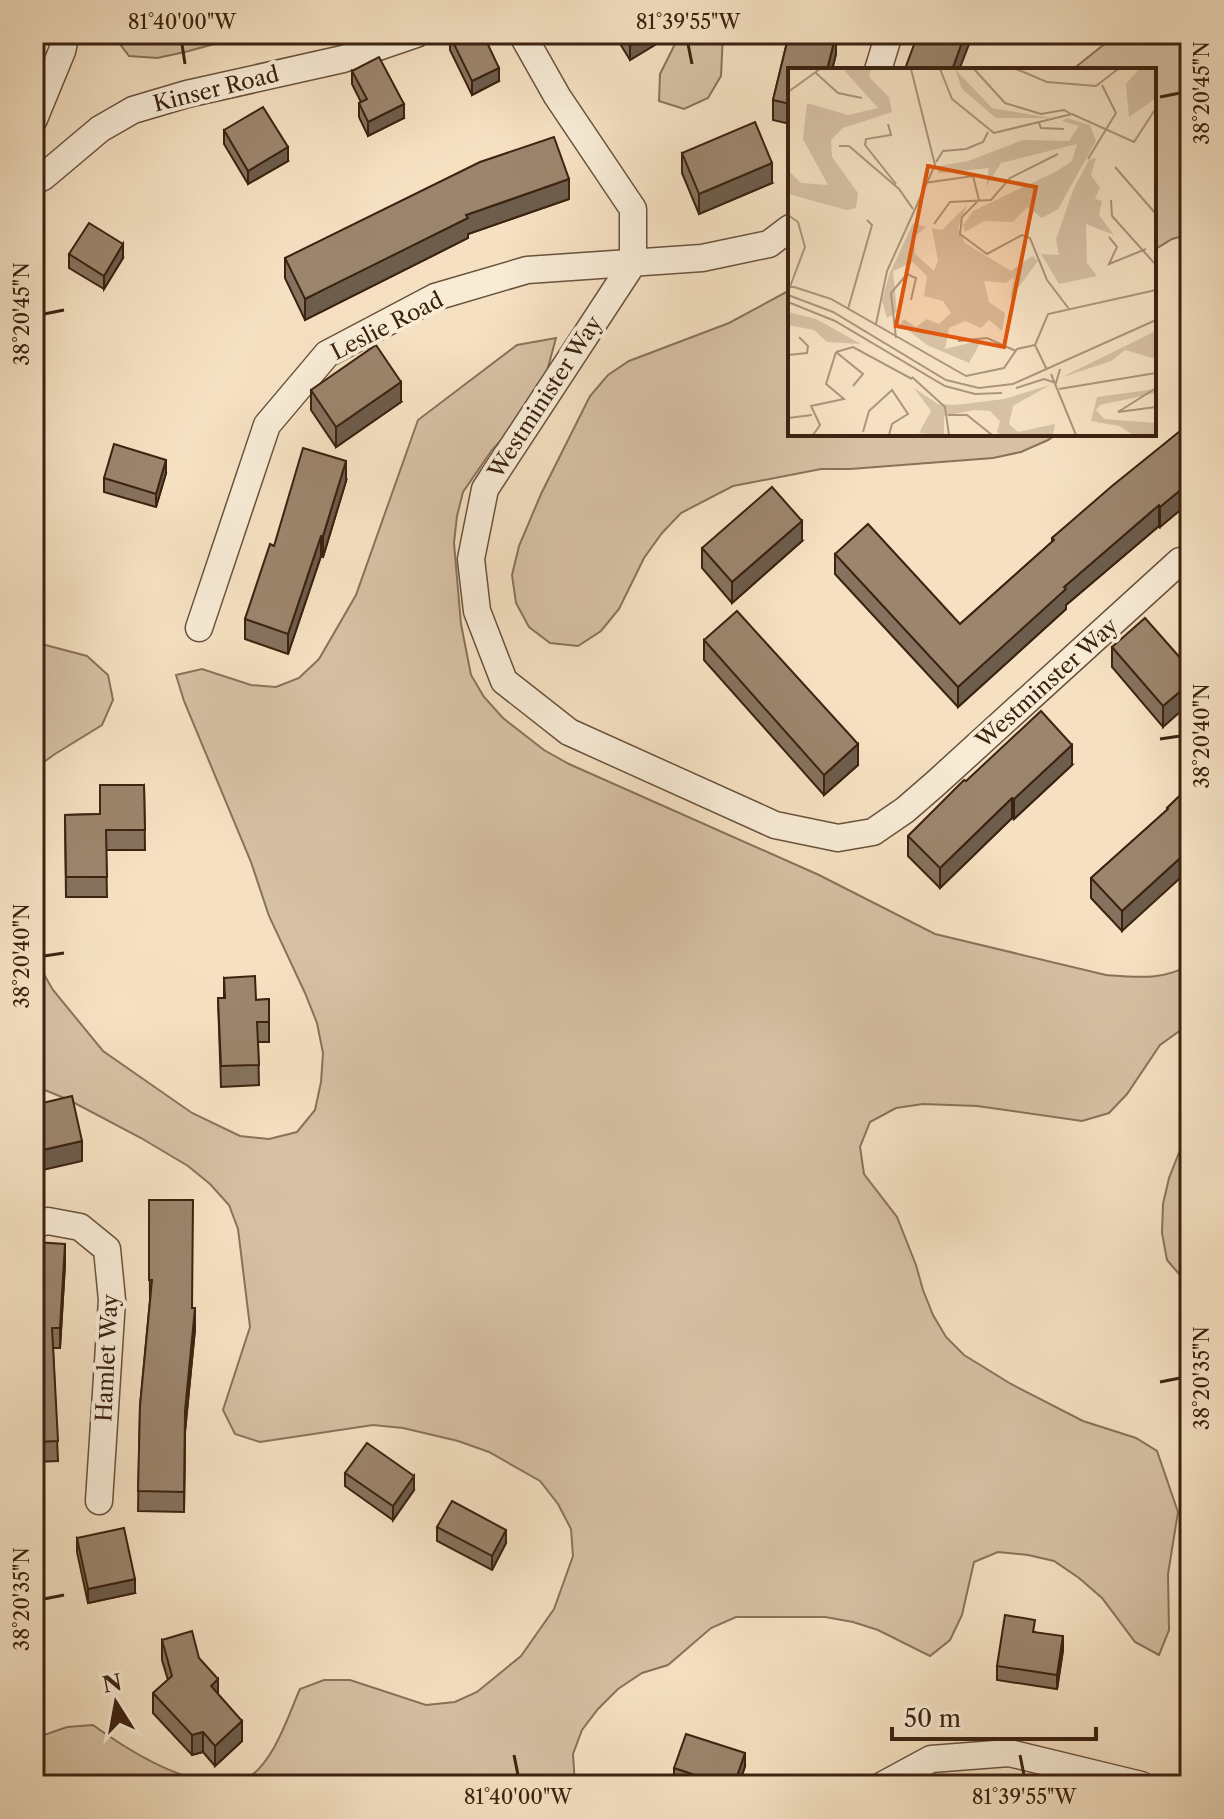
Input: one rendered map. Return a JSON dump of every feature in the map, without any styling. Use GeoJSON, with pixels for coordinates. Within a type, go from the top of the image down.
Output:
{"type":"FeatureCollection","features":[{"type":"Feature","properties":{"kind":"street"},"geometry":{"type":"LineString","coordinates":[[34,119],[66,34]]}},
{"type":"Feature","properties":{"kind":"street","name":"Kinser Road"},"geometry":{"type":"LineString","coordinates":[[34,181],[43,177],[100,129],[133,110],[187,94],[343,59],[416,34]]}},
{"type":"Feature","properties":{"kind":"street"},"geometry":{"type":"LineString","coordinates":[[522,34],[557,96],[633,209],[633,263]]}},
{"type":"Feature","properties":{"kind":"street"},"geometry":{"type":"LineString","coordinates":[[879,68],[889,34]]}},
{"type":"Feature","properties":{"kind":"street","name":"Leslie Road"},"geometry":{"type":"LineString","coordinates":[[199,628],[267,425],[327,354],[435,297],[527,270],[702,258],[769,244],[788,230]]}},
{"type":"Feature","properties":{"kind":"street","name":"Westminister Way"},"geometry":{"type":"LineString","coordinates":[[633,263],[485,489],[471,559],[477,611],[504,681],[569,732],[775,825],[838,838],[873,832],[905,810]]}},
{"type":"Feature","properties":{"kind":"street","name":"Westminster Way"},"geometry":{"type":"LineString","coordinates":[[905,810],[1180,561],[1190,560]]}},
{"type":"Feature","properties":{"kind":"street","name":"Hamlet Way"},"geometry":{"type":"LineString","coordinates":[[34,1224],[48,1221],[80,1227],[107,1249],[112,1300],[99,1501]]}},
{"type":"Feature","properties":{"kind":"street"},"geometry":{"type":"LineString","coordinates":[[883,1785],[931,1759],[1009,1753],[1141,1785]]}},
{"type":"Feature","properties":{"kind":"shaded area"},"geometry":{"type":"Polygon","coordinates":[[[251,34],[157,58],[129,56],[113,35],[251,34]]]}},
{"type":"Feature","properties":{"kind":"shaded area"},"geometry":{"type":"Polygon","coordinates":[[[680,34],[723,34],[721,76],[708,98],[684,109],[659,101],[660,74],[680,34]]]}},
{"type":"Feature","properties":{"kind":"shaded area"},"geometry":{"type":"Polygon","coordinates":[[[1117,34],[1190,34],[1190,234],[1172,239],[1156,249],[1156,68],[1074,68],[1117,34]]]}},
{"type":"Feature","properties":{"kind":"shaded area"},"geometry":{"type":"Polygon","coordinates":[[[788,291],[788,436],[1054,436],[1021,452],[993,458],[821,469],[733,486],[681,513],[662,533],[644,558],[619,609],[601,631],[578,646],[550,643],[529,627],[516,603],[512,575],[519,546],[541,494],[590,396],[608,375],[629,361],[729,323],[788,291]]]}},
{"type":"Feature","properties":{"kind":"shaded area"},"geometry":{"type":"Polygon","coordinates":[[[556,338],[540,397],[492,450],[463,492],[457,516],[454,543],[461,624],[471,675],[484,697],[503,718],[544,750],[569,764],[819,875],[935,934],[1106,975],[1160,975],[1190,964],[1190,1035],[1181,1030],[1160,1045],[1127,1094],[1109,1113],[1082,1121],[977,1106],[923,1104],[896,1108],[870,1122],[860,1147],[864,1174],[897,1217],[933,1315],[946,1337],[964,1355],[1011,1384],[1083,1421],[1136,1438],[1157,1451],[1178,1512],[1168,1574],[1169,1630],[1159,1655],[1135,1642],[1102,1598],[1054,1561],[998,1552],[974,1562],[962,1615],[950,1640],[930,1656],[878,1630],[825,1617],[736,1617],[711,1628],[668,1665],[642,1673],[618,1689],[598,1709],[582,1730],[573,1754],[575,1785],[38,1785],[34,1778],[34,1747],[41,1736],[67,1727],[93,1725],[141,1756],[177,1773],[196,1779],[236,1783],[254,1774],[271,1753],[300,1689],[324,1680],[350,1680],[426,1705],[455,1702],[477,1692],[521,1656],[554,1609],[573,1556],[571,1529],[558,1504],[540,1481],[489,1452],[403,1428],[373,1425],[260,1442],[235,1434],[223,1410],[250,1327],[238,1229],[229,1205],[188,1166],[69,1100],[34,1088],[34,957],[53,990],[103,1051],[192,1113],[240,1136],[269,1139],[297,1132],[315,1110],[323,1053],[317,1023],[269,916],[251,862],[176,675],[202,669],[251,685],[276,687],[299,678],[319,659],[356,595],[418,420],[517,345],[556,338]]]}},
{"type":"Feature","properties":{"kind":"shaded area"},"geometry":{"type":"Polygon","coordinates":[[[34,642],[87,656],[108,675],[113,700],[102,725],[34,769],[34,642]]]}},
{"type":"Feature","properties":{"kind":"shaded area"},"geometry":{"type":"Polygon","coordinates":[[[1190,1125],[1190,1278],[1185,1281],[1167,1260],[1162,1233],[1163,1204],[1169,1178],[1190,1125]]]}},
{"type":"Feature","properties":{"kind":"building"},"geometry":{"type":"Polygon","coordinates":[[[483,34],[499,68],[472,81],[450,36],[483,34]]]}},
{"type":"Feature","properties":{"kind":"building"},"geometry":{"type":"Polygon","coordinates":[[[623,34],[650,34],[630,46],[623,34]]]}},
{"type":"Feature","properties":{"kind":"building"},"geometry":{"type":"Polygon","coordinates":[[[789,34],[836,34],[828,68],[788,68],[788,104],[773,100],[789,34]]]}},
{"type":"Feature","properties":{"kind":"building"},"geometry":{"type":"Polygon","coordinates":[[[918,34],[965,34],[953,68],[905,68],[918,34]]]}},
{"type":"Feature","properties":{"kind":"building"},"geometry":{"type":"Polygon","coordinates":[[[379,57],[404,104],[368,122],[359,103],[367,99],[352,71],[379,57]]]}},
{"type":"Feature","properties":{"kind":"building"},"geometry":{"type":"Polygon","coordinates":[[[263,107],[288,147],[248,171],[224,130],[263,107]]]}},
{"type":"Feature","properties":{"kind":"building"},"geometry":{"type":"Polygon","coordinates":[[[755,122],[772,163],[699,194],[682,153],[755,122]]]}},
{"type":"Feature","properties":{"kind":"building"},"geometry":{"type":"Polygon","coordinates":[[[554,137],[569,179],[466,215],[468,218],[305,299],[285,258],[480,162],[554,137]]]}},
{"type":"Feature","properties":{"kind":"building"},"geometry":{"type":"Polygon","coordinates":[[[89,223],[123,244],[104,276],[69,254],[89,223]]]}},
{"type":"Feature","properties":{"kind":"building"},"geometry":{"type":"Polygon","coordinates":[[[376,345],[401,382],[336,427],[311,390],[376,345]]]}},
{"type":"Feature","properties":{"kind":"building"},"geometry":{"type":"Polygon","coordinates":[[[1190,423],[1190,482],[1064,587],[1066,589],[958,687],[835,554],[868,524],[960,624],[1054,540],[1052,538],[1190,423]]]}},
{"type":"Feature","properties":{"kind":"building"},"geometry":{"type":"Polygon","coordinates":[[[114,444],[166,460],[156,494],[104,478],[114,444]]]}},
{"type":"Feature","properties":{"kind":"building"},"geometry":{"type":"Polygon","coordinates":[[[303,448],[346,461],[288,634],[245,619],[270,544],[274,546],[303,448]]]}},
{"type":"Feature","properties":{"kind":"building"},"geometry":{"type":"Polygon","coordinates":[[[772,487],[802,521],[732,582],[702,548],[772,487]]]}},
{"type":"Feature","properties":{"kind":"building"},"geometry":{"type":"Polygon","coordinates":[[[34,522],[38,522],[34,557],[34,522]]]}},
{"type":"Feature","properties":{"kind":"building"},"geometry":{"type":"Polygon","coordinates":[[[737,611],[858,744],[824,775],[704,640],[737,611]]]}},
{"type":"Feature","properties":{"kind":"building"},"geometry":{"type":"Polygon","coordinates":[[[1145,618],[1190,669],[1190,683],[1163,706],[1112,647],[1145,618]]]}},
{"type":"Feature","properties":{"kind":"building"},"geometry":{"type":"Polygon","coordinates":[[[1041,711],[1072,745],[940,868],[908,836],[964,780],[1041,711]]]}},
{"type":"Feature","properties":{"kind":"building"},"geometry":{"type":"Polygon","coordinates":[[[100,785],[144,785],[145,830],[106,830],[107,877],[66,877],[65,815],[100,814],[100,785]]]}},
{"type":"Feature","properties":{"kind":"building"},"geometry":{"type":"Polygon","coordinates":[[[1190,786],[1190,849],[1122,911],[1091,878],[1190,786]]]}},
{"type":"Feature","properties":{"kind":"building"},"geometry":{"type":"Polygon","coordinates":[[[255,976],[256,1000],[269,999],[269,1022],[257,1022],[259,1065],[221,1066],[218,998],[225,998],[224,978],[255,976]]]}},
{"type":"Feature","properties":{"kind":"building"},"geometry":{"type":"Polygon","coordinates":[[[72,1096],[82,1141],[34,1152],[34,1105],[72,1096]]]}},
{"type":"Feature","properties":{"kind":"building"},"geometry":{"type":"Polygon","coordinates":[[[149,1200],[193,1200],[192,1308],[195,1308],[185,1411],[184,1492],[138,1491],[140,1406],[152,1280],[149,1280],[149,1200]]]}},
{"type":"Feature","properties":{"kind":"building"},"geometry":{"type":"Polygon","coordinates":[[[34,1242],[65,1244],[60,1328],[52,1328],[58,1441],[34,1442],[34,1242]]]}},
{"type":"Feature","properties":{"kind":"building"},"geometry":{"type":"Polygon","coordinates":[[[367,1443],[414,1476],[393,1506],[345,1473],[367,1443]]]}},
{"type":"Feature","properties":{"kind":"building"},"geometry":{"type":"Polygon","coordinates":[[[452,1501],[506,1530],[492,1556],[437,1527],[452,1501]]]}},
{"type":"Feature","properties":{"kind":"building"},"geometry":{"type":"Polygon","coordinates":[[[124,1528],[135,1579],[88,1589],[77,1538],[124,1528]]]}},
{"type":"Feature","properties":{"kind":"building"},"geometry":{"type":"Polygon","coordinates":[[[1005,1615],[1035,1620],[1033,1632],[1063,1636],[1057,1675],[997,1666],[1005,1615]]]}},
{"type":"Feature","properties":{"kind":"building"},"geometry":{"type":"Polygon","coordinates":[[[192,1631],[199,1658],[218,1679],[211,1686],[242,1721],[215,1746],[203,1732],[192,1735],[153,1693],[172,1676],[162,1640],[192,1631]]]}},
{"type":"Feature","properties":{"kind":"building"},"geometry":{"type":"Polygon","coordinates":[[[686,1734],[745,1753],[734,1785],[695,1785],[698,1776],[674,1768],[686,1734]]]}}]}
